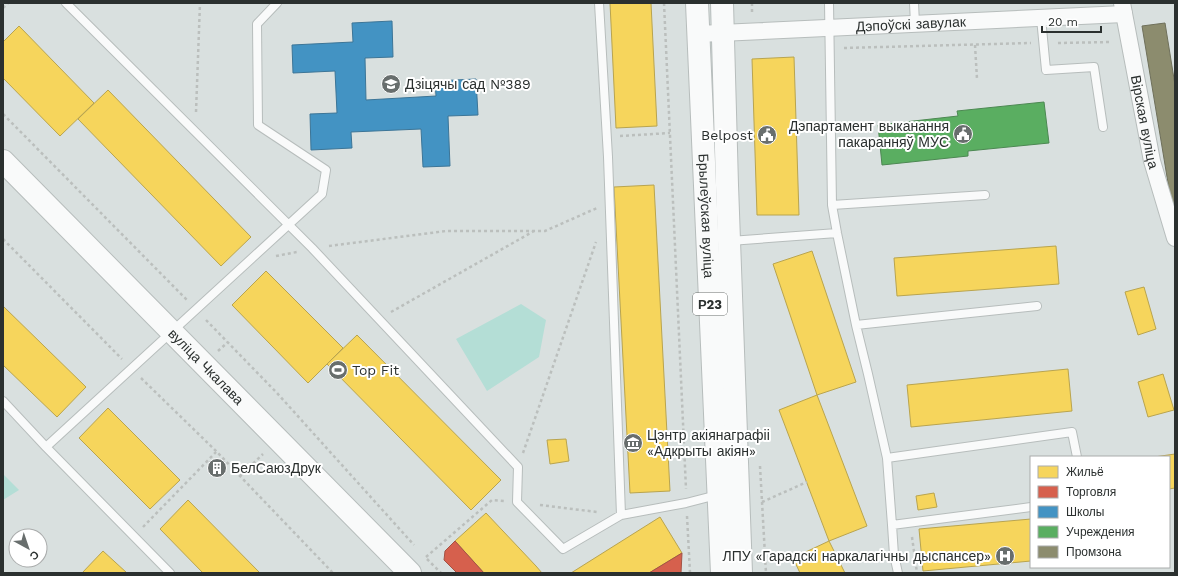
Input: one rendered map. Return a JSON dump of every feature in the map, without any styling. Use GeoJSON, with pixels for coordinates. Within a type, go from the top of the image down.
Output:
{"type":"FeatureCollection","features":[{"type":"Feature","properties":{"kind":"main road","name":"Брылеўская вуліца"},"geometry":{"type":"LineString","coordinates":[[697,3],[722,573]]}},
{"type":"Feature","properties":{"kind":"main road","name":"Брылеўская вуліца"},"geometry":{"type":"LineString","coordinates":[[722,3],[741,573]]}},
{"type":"Feature","properties":{"kind":"main road","name":"вуліца Чкалава"},"geometry":{"type":"LineString","coordinates":[[3,161],[410,573]]}},
{"type":"Feature","properties":{"kind":"street","name":"Дэпоўскі завулак"},"geometry":{"type":"LineString","coordinates":[[698,34],[1041,18],[1123,9]]}},
{"type":"Feature","properties":{"kind":"street","name":"Вірская вуліца"},"geometry":{"type":"LineString","coordinates":[[1123,9],[1152,161],[1175,238]]}},
{"type":"Feature","properties":{"kind":"lane"},"geometry":{"type":"LineString","coordinates":[[66,3],[312,248],[518,467],[517,502],[563,550],[621,515],[686,503],[719,495]]}},
{"type":"Feature","properties":{"kind":"lane"},"geometry":{"type":"LineString","coordinates":[[46,447],[322,194],[326,170],[258,125],[257,24],[277,3]]}},
{"type":"Feature","properties":{"kind":"lane"},"geometry":{"type":"LineString","coordinates":[[599,3],[610,202],[621,515]]}},
{"type":"Feature","properties":{"kind":"lane"},"geometry":{"type":"LineString","coordinates":[[829,3],[832,205],[836,233],[887,458],[894,555],[898,573]]}},
{"type":"Feature","properties":{"kind":"lane"},"geometry":{"type":"LineString","coordinates":[[914,3],[915,24]]}},
{"type":"Feature","properties":{"kind":"lane"},"geometry":{"type":"LineString","coordinates":[[1041,18],[1046,70],[1094,67],[1103,127]]}},
{"type":"Feature","properties":{"kind":"lane"},"geometry":{"type":"LineString","coordinates":[[832,205],[985,195]]}},
{"type":"Feature","properties":{"kind":"lane"},"geometry":{"type":"LineString","coordinates":[[729,241],[836,233]]}},
{"type":"Feature","properties":{"kind":"lane"},"geometry":{"type":"LineString","coordinates":[[856,325],[1037,306]]}},
{"type":"Feature","properties":{"kind":"lane"},"geometry":{"type":"LineString","coordinates":[[3,401],[46,447],[135,536],[166,572]]}},
{"type":"Feature","properties":{"kind":"lane"},"geometry":{"type":"LineString","coordinates":[[887,458],[1072,432],[1077,456]]}},
{"type":"Feature","properties":{"kind":"lane"},"geometry":{"type":"LineString","coordinates":[[892,525],[1030,507]]}},
{"type":"Feature","properties":{"kind":"path"},"geometry":{"type":"LineString","coordinates":[[3,8],[8,3]]}},
{"type":"Feature","properties":{"kind":"path"},"geometry":{"type":"LineString","coordinates":[[195,131],[200,3]]}},
{"type":"Feature","properties":{"kind":"path"},"geometry":{"type":"LineString","coordinates":[[664,3],[690,573]]}},
{"type":"Feature","properties":{"kind":"path"},"geometry":{"type":"LineString","coordinates":[[752,3],[752,14]]}},
{"type":"Feature","properties":{"kind":"path"},"geometry":{"type":"LineString","coordinates":[[830,48],[1110,42],[1129,40]]}},
{"type":"Feature","properties":{"kind":"path"},"geometry":{"type":"LineString","coordinates":[[975,45],[977,79]]}},
{"type":"Feature","properties":{"kind":"path"},"geometry":{"type":"LineString","coordinates":[[3,114],[277,393],[415,546]]}},
{"type":"Feature","properties":{"kind":"path"},"geometry":{"type":"LineString","coordinates":[[617,136],[670,133]]}},
{"type":"Feature","properties":{"kind":"path"},"geometry":{"type":"LineString","coordinates":[[269,258],[312,248],[446,231],[544,231],[610,202]]}},
{"type":"Feature","properties":{"kind":"path"},"geometry":{"type":"LineString","coordinates":[[379,319],[535,231]]}},
{"type":"Feature","properties":{"kind":"path"},"geometry":{"type":"LineString","coordinates":[[3,239],[217,452],[333,573]]}},
{"type":"Feature","properties":{"kind":"path"},"geometry":{"type":"LineString","coordinates":[[518,467],[597,240]]}},
{"type":"Feature","properties":{"kind":"path"},"geometry":{"type":"LineString","coordinates":[[206,320],[211,315]]}},
{"type":"Feature","properties":{"kind":"path"},"geometry":{"type":"LineString","coordinates":[[240,476],[278,440]]}},
{"type":"Feature","properties":{"kind":"path"},"geometry":{"type":"LineString","coordinates":[[135,536],[217,452]]}},
{"type":"Feature","properties":{"kind":"path"},"geometry":{"type":"LineString","coordinates":[[762,502],[807,482]]}},
{"type":"Feature","properties":{"kind":"path"},"geometry":{"type":"LineString","coordinates":[[910,522],[917,573]]}},
{"type":"Feature","properties":{"kind":"path"},"geometry":{"type":"LineString","coordinates":[[420,552],[441,573]]}},
{"type":"Feature","properties":{"kind":"green space"},"geometry":{"type":"Polygon","coordinates":[[[521,304],[546,320],[539,357],[487,391],[456,339],[521,304]]]}},
{"type":"Feature","properties":{"kind":"green space"},"geometry":{"type":"Polygon","coordinates":[[[3,474],[19,490],[3,500],[3,474]]]}},
{"type":"Feature","properties":{"kind":"building: Жильё"},"geometry":{"type":"Polygon","coordinates":[[[610,3],[651,3],[657,126],[616,128],[610,3]]]}},
{"type":"Feature","properties":{"kind":"building: Жильё"},"geometry":{"type":"Polygon","coordinates":[[[19,26],[94,103],[60,136],[3,78],[3,42],[19,26]]]}},
{"type":"Feature","properties":{"kind":"building: Жильё"},"geometry":{"type":"Polygon","coordinates":[[[794,57],[799,215],[757,215],[752,59],[794,57]]]}},
{"type":"Feature","properties":{"kind":"building: Жильё"},"geometry":{"type":"Polygon","coordinates":[[[108,90],[251,237],[221,266],[78,119],[108,90]]]}},
{"type":"Feature","properties":{"kind":"building: Жильё"},"geometry":{"type":"Polygon","coordinates":[[[654,185],[670,491],[630,493],[614,187],[654,185]]]}},
{"type":"Feature","properties":{"kind":"building: Жильё"},"geometry":{"type":"Polygon","coordinates":[[[1056,246],[1059,284],[897,296],[894,258],[1056,246]]]}},
{"type":"Feature","properties":{"kind":"building: Жильё"},"geometry":{"type":"Polygon","coordinates":[[[812,251],[856,382],[817,395],[773,264],[812,251]]]}},
{"type":"Feature","properties":{"kind":"building: Жильё"},"geometry":{"type":"Polygon","coordinates":[[[266,271],[343,348],[308,383],[232,305],[266,271]]]}},
{"type":"Feature","properties":{"kind":"building: Жильё"},"geometry":{"type":"Polygon","coordinates":[[[1144,287],[1156,329],[1138,335],[1125,292],[1144,287]]]}},
{"type":"Feature","properties":{"kind":"building: Жильё"},"geometry":{"type":"Polygon","coordinates":[[[3,306],[86,387],[57,417],[3,365],[3,306]]]}},
{"type":"Feature","properties":{"kind":"building: Жильё"},"geometry":{"type":"Polygon","coordinates":[[[357,335],[501,480],[471,510],[327,364],[357,335]]]}},
{"type":"Feature","properties":{"kind":"building: Жильё"},"geometry":{"type":"Polygon","coordinates":[[[1068,369],[1072,411],[911,427],[907,385],[1068,369]]]}},
{"type":"Feature","properties":{"kind":"building: Жильё"},"geometry":{"type":"Polygon","coordinates":[[[1163,374],[1174,410],[1148,417],[1138,382],[1163,374]]]}},
{"type":"Feature","properties":{"kind":"building: Жильё"},"geometry":{"type":"Polygon","coordinates":[[[817,395],[867,526],[829,541],[779,410],[817,395]]]}},
{"type":"Feature","properties":{"kind":"building: Жильё"},"geometry":{"type":"Polygon","coordinates":[[[108,408],[180,480],[150,509],[79,438],[108,408]]]}},
{"type":"Feature","properties":{"kind":"building: Жильё"},"geometry":{"type":"Polygon","coordinates":[[[566,439],[569,461],[550,464],[547,440],[566,439]]]}},
{"type":"Feature","properties":{"kind":"building: Жильё"},"geometry":{"type":"Polygon","coordinates":[[[1175,454],[1175,488],[1170,489],[1170,456],[1161,456],[1175,454]]]}},
{"type":"Feature","properties":{"kind":"building: Жильё","name":"БелСаюзДрук"},"geometry":{"type":"Polygon","coordinates":[[[216,462],[223,469],[217,474],[211,468],[216,462]]]}},
{"type":"Feature","properties":{"kind":"building: Жильё"},"geometry":{"type":"Polygon","coordinates":[[[934,493],[937,507],[918,510],[916,496],[934,493]]]}},
{"type":"Feature","properties":{"kind":"building: Жильё"},"geometry":{"type":"Polygon","coordinates":[[[188,500],[260,573],[203,573],[160,529],[188,500]]]}},
{"type":"Feature","properties":{"kind":"building: Жильё"},"geometry":{"type":"Polygon","coordinates":[[[486,513],[542,573],[484,573],[455,541],[486,513]]]}},
{"type":"Feature","properties":{"kind":"building: Жильё"},"geometry":{"type":"Polygon","coordinates":[[[660,517],[682,553],[649,573],[571,573],[660,517]]]}},
{"type":"Feature","properties":{"kind":"building: Жильё"},"geometry":{"type":"Polygon","coordinates":[[[1030,519],[1030,561],[923,571],[919,529],[1030,519]]]}},
{"type":"Feature","properties":{"kind":"building: Жильё"},"geometry":{"type":"Polygon","coordinates":[[[829,541],[845,573],[800,573],[793,558],[829,541]]]}},
{"type":"Feature","properties":{"kind":"building: Жильё"},"geometry":{"type":"Polygon","coordinates":[[[103,551],[127,573],[82,573],[103,551]]]}},
{"type":"Feature","properties":{"kind":"building: Торговля"},"geometry":{"type":"Polygon","coordinates":[[[455,541],[484,573],[457,573],[444,560],[445,551],[455,541]]]}},
{"type":"Feature","properties":{"kind":"building: Торговля"},"geometry":{"type":"Polygon","coordinates":[[[682,553],[681,573],[649,573],[682,553]]]}},
{"type":"Feature","properties":{"kind":"building: Школы"},"geometry":{"type":"Polygon","coordinates":[[[392,21],[393,57],[365,58],[366,100],[436,96],[435,81],[476,79],[478,115],[448,116],[450,166],[423,167],[421,129],[351,132],[352,148],[311,150],[310,114],[337,113],[335,71],[293,73],[292,45],[353,42],[352,23],[392,21]]]}},
{"type":"Feature","properties":{"kind":"building: Учреждения","name":"Дэпартамент выканання пакаранняў МУС"},"geometry":{"type":"Polygon","coordinates":[[[1044,102],[1049,143],[968,151],[968,156],[882,165],[878,125],[958,116],[957,111],[1044,102]]]}},
{"type":"Feature","properties":{"kind":"building: Промзона"},"geometry":{"type":"Polygon","coordinates":[[[1165,23],[1175,85],[1175,225],[1142,26],[1165,23]]]}},
{"type":"Feature","properties":{"kind":"place","name":"Дзіцячы сад №389"},"geometry":{"type":"Point","coordinates":[391,84]}},
{"type":"Feature","properties":{"kind":"place","name":"Дэпартамент выканання пакаранняў МУС"},"geometry":{"type":"Point","coordinates":[963,134]}},
{"type":"Feature","properties":{"kind":"place","name":"Belpost"},"geometry":{"type":"Point","coordinates":[767,135]}},
{"type":"Feature","properties":{"kind":"place","name":"Top Fit"},"geometry":{"type":"Point","coordinates":[338,370]}},
{"type":"Feature","properties":{"kind":"place","name":"Цэнтр акіянаграфіі «Адкрыты акіян»"},"geometry":{"type":"Point","coordinates":[633,443]}},
{"type":"Feature","properties":{"kind":"place","name":"БелСаюзДрук"},"geometry":{"type":"Point","coordinates":[217,468]}},
{"type":"Feature","properties":{"kind":"place","name":"ЛПУ «Гарадскі наркалагічны дыспансер»"},"geometry":{"type":"Point","coordinates":[1005,556]}}]}
